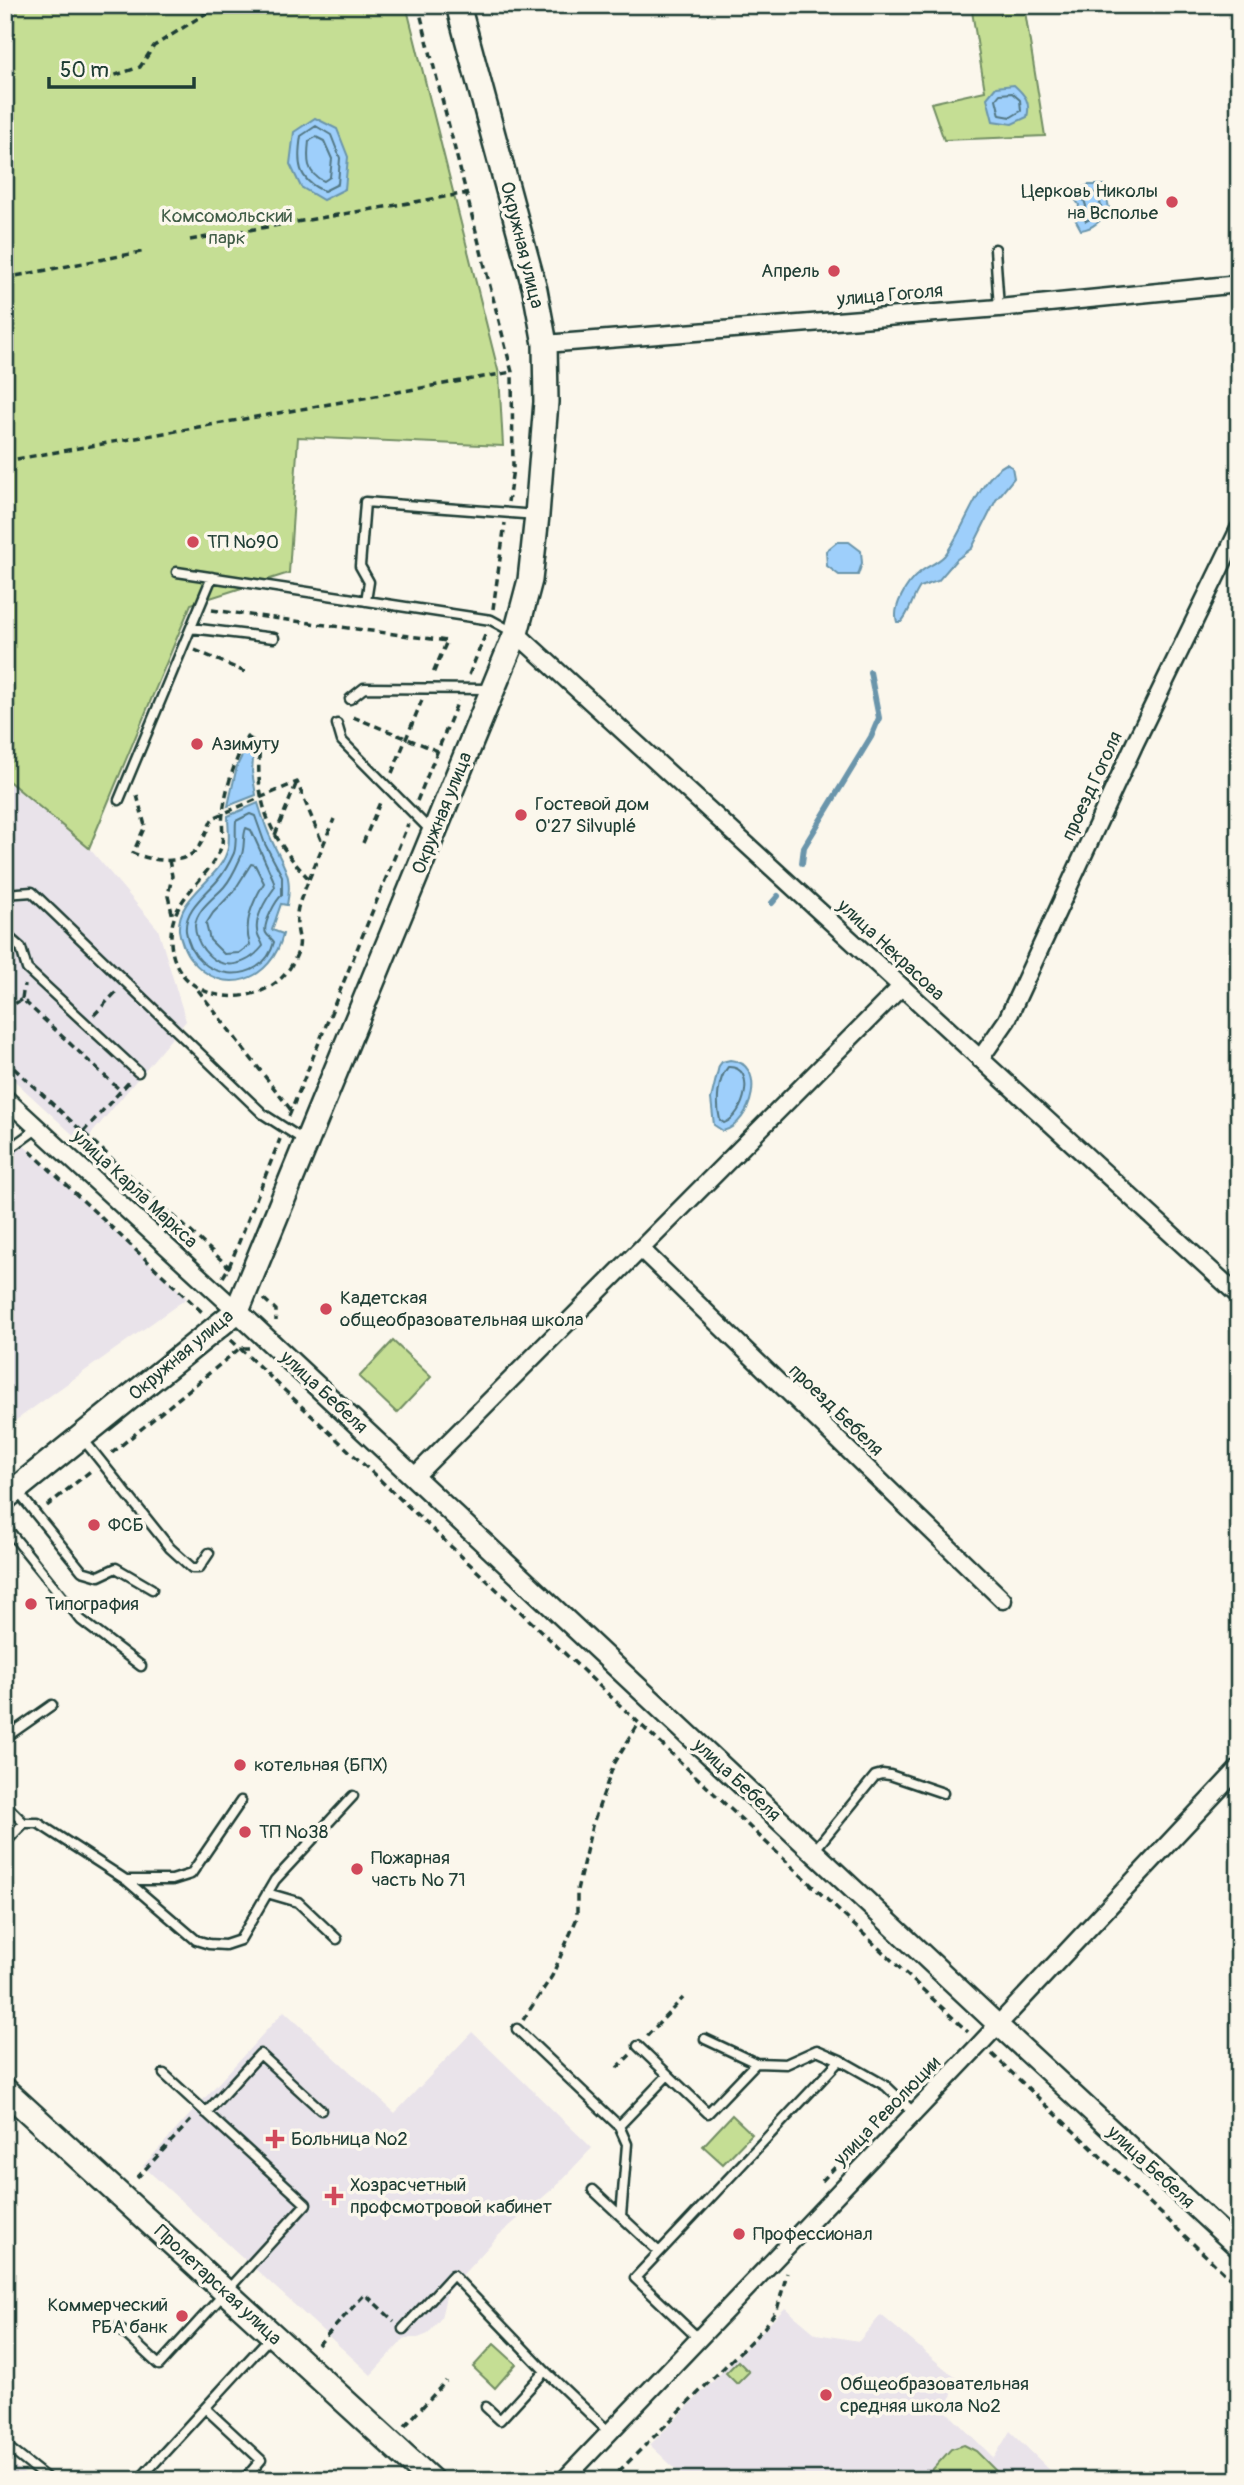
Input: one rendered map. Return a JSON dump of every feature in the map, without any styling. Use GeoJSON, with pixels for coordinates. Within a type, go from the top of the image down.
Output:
{"type":"FeatureCollection","features":[{"type":"Feature","properties":{"kind":"main road","name":"Окружная улица"},"geometry":{"type":"LineString","coordinates":[[11,1494],[237,1311],[516,633],[530,580],[537,515],[547,402],[545,344],[535,290],[458,5]]}},
{"type":"Feature","properties":{"kind":"main road","name":"Пролетарская улица"},"geometry":{"type":"LineString","coordinates":[[5,2090],[430,2480]]}},
{"type":"Feature","properties":{"kind":"street","name":"улица Гоголя"},"geometry":{"type":"LineString","coordinates":[[545,344],[999,308],[1239,284]]}},
{"type":"Feature","properties":{"kind":"street","name":"проезд Гоголя"},"geometry":{"type":"LineString","coordinates":[[980,1059],[1007,1020],[1135,743],[1239,529]]}},
{"type":"Feature","properties":{"kind":"street","name":"улица Некрасова"},"geometry":{"type":"LineString","coordinates":[[516,633],[1239,1296]]}},
{"type":"Feature","properties":{"kind":"street"},"geometry":{"type":"LineString","coordinates":[[414,1477],[901,987]]}},
{"type":"Feature","properties":{"kind":"street","name":"улица Карла Маркса"},"geometry":{"type":"LineString","coordinates":[[5,1098],[237,1311]]}},
{"type":"Feature","properties":{"kind":"street","name":"проезд Бебеля"},"geometry":{"type":"LineString","coordinates":[[641,1249],[1003,1601]]}},
{"type":"Feature","properties":{"kind":"street","name":"улица Бебеля"},"geometry":{"type":"LineString","coordinates":[[237,1311],[1239,2248]]}},
{"type":"Feature","properties":{"kind":"street","name":"улица Революции"},"geometry":{"type":"LineString","coordinates":[[564,2480],[1239,1768]]}},
{"type":"Feature","properties":{"kind":"lane"},"geometry":{"type":"LineString","coordinates":[[995,249],[999,308]]}},
{"type":"Feature","properties":{"kind":"lane"},"geometry":{"type":"LineString","coordinates":[[366,601],[369,582],[360,566],[365,502],[537,515]]}},
{"type":"Feature","properties":{"kind":"lane"},"geometry":{"type":"LineString","coordinates":[[177,572],[491,620],[516,633]]}},
{"type":"Feature","properties":{"kind":"lane"},"geometry":{"type":"LineString","coordinates":[[119,800],[212,578]]}},
{"type":"Feature","properties":{"kind":"lane"},"geometry":{"type":"LineString","coordinates":[[191,628],[274,638]]}},
{"type":"Feature","properties":{"kind":"lane"},"geometry":{"type":"LineString","coordinates":[[350,699],[364,688],[493,689]]}},
{"type":"Feature","properties":{"kind":"lane"},"geometry":{"type":"LineString","coordinates":[[337,724],[342,741],[434,834]]}},
{"type":"Feature","properties":{"kind":"lane"},"geometry":{"type":"LineString","coordinates":[[5,894],[32,892],[263,1114],[307,1142]]}},
{"type":"Feature","properties":{"kind":"lane"},"geometry":{"type":"LineString","coordinates":[[5,934],[21,948],[27,969],[138,1072]]}},
{"type":"Feature","properties":{"kind":"lane"},"geometry":{"type":"LineString","coordinates":[[5,1152],[38,1128]]}},
{"type":"Feature","properties":{"kind":"lane"},"geometry":{"type":"LineString","coordinates":[[81,1437],[170,1548],[192,1568],[199,1568],[209,1553]]}},
{"type":"Feature","properties":{"kind":"lane"},"geometry":{"type":"LineString","coordinates":[[11,1494],[37,1515],[82,1571],[99,1576],[116,1568],[152,1589]]}},
{"type":"Feature","properties":{"kind":"lane"},"geometry":{"type":"LineString","coordinates":[[5,1526],[81,1620],[141,1666]]}},
{"type":"Feature","properties":{"kind":"lane"},"geometry":{"type":"LineString","coordinates":[[7,1732],[52,1705]]}},
{"type":"Feature","properties":{"kind":"lane"},"geometry":{"type":"LineString","coordinates":[[813,1852],[875,1776],[890,1775],[943,1793]]}},
{"type":"Feature","properties":{"kind":"lane"},"geometry":{"type":"LineString","coordinates":[[5,1804],[24,1823],[38,1823],[126,1881],[196,1940],[225,1945],[240,1940],[275,1880],[353,1796]]}},
{"type":"Feature","properties":{"kind":"lane"},"geometry":{"type":"LineString","coordinates":[[126,1881],[172,1880],[191,1874],[241,1801]]}},
{"type":"Feature","properties":{"kind":"lane"},"geometry":{"type":"LineString","coordinates":[[5,1843],[24,1823]]}},
{"type":"Feature","properties":{"kind":"lane"},"geometry":{"type":"LineString","coordinates":[[267,1893],[298,1902],[337,1939]]}},
{"type":"Feature","properties":{"kind":"lane"},"geometry":{"type":"LineString","coordinates":[[517,2029],[619,2126],[627,2144],[621,2216]]}},
{"type":"Feature","properties":{"kind":"lane"},"geometry":{"type":"LineString","coordinates":[[705,2039],[755,2063],[786,2064],[817,2050],[886,2086],[914,2113]]}},
{"type":"Feature","properties":{"kind":"lane"},"geometry":{"type":"LineString","coordinates":[[638,2046],[708,2113],[755,2063]]}},
{"type":"Feature","properties":{"kind":"lane"},"geometry":{"type":"LineString","coordinates":[[204,2111],[260,2054],[321,2110]]}},
{"type":"Feature","properties":{"kind":"lane"},"geometry":{"type":"LineString","coordinates":[[699,2339],[635,2278],[839,2060]]}},
{"type":"Feature","properties":{"kind":"lane"},"geometry":{"type":"LineString","coordinates":[[118,2327],[159,2365],[306,2204],[164,2074]]}},
{"type":"Feature","properties":{"kind":"lane"},"geometry":{"type":"LineString","coordinates":[[619,2126],[668,2075]]}},
{"type":"Feature","properties":{"kind":"lane"},"geometry":{"type":"LineString","coordinates":[[593,2190],[659,2252]]}},
{"type":"Feature","properties":{"kind":"lane"},"geometry":{"type":"LineString","coordinates":[[403,2329],[453,2275],[545,2371],[609,2432]]}},
{"type":"Feature","properties":{"kind":"lane"},"geometry":{"type":"LineString","coordinates":[[139,2480],[272,2335]]}},
{"type":"Feature","properties":{"kind":"lane"},"geometry":{"type":"LineString","coordinates":[[486,2407],[500,2420],[545,2371]]}},
{"type":"Feature","properties":{"kind":"lane"},"geometry":{"type":"LineString","coordinates":[[205,2408],[261,2460],[244,2480]]}},
{"type":"Feature","properties":{"kind":"lane"},"geometry":{"type":"LineString","coordinates":[[5,2445],[49,2480]]}},
{"type":"Feature","properties":{"kind":"path"},"geometry":{"type":"LineString","coordinates":[[104,79],[140,67],[154,46],[219,5]]}},
{"type":"Feature","properties":{"kind":"path"},"geometry":{"type":"LineString","coordinates":[[190,240],[468,193]]}},
{"type":"Feature","properties":{"kind":"path"},"geometry":{"type":"LineString","coordinates":[[5,278],[146,251]]}},
{"type":"Feature","properties":{"kind":"path"},"geometry":{"type":"LineString","coordinates":[[5,461],[512,372]]}},
{"type":"Feature","properties":{"kind":"path"},"geometry":{"type":"LineString","coordinates":[[245,672],[195,650],[211,610],[447,640],[363,843]]}},
{"type":"Feature","properties":{"kind":"path"},"geometry":{"type":"LineString","coordinates":[[353,717],[438,751]]}},
{"type":"Feature","properties":{"kind":"path"},"geometry":{"type":"LineString","coordinates":[[173,917],[188,892],[209,870],[222,847],[223,813],[232,772],[247,737],[260,745],[257,772],[260,797],[275,835],[286,855],[309,879]]}},
{"type":"Feature","properties":{"kind":"path"},"geometry":{"type":"LineString","coordinates":[[136,789],[137,802],[143,813],[145,826],[133,853],[145,858],[169,860],[188,857],[200,847],[213,818],[297,782]]}},
{"type":"Feature","properties":{"kind":"path"},"geometry":{"type":"LineString","coordinates":[[275,835],[297,782]]}},
{"type":"Feature","properties":{"kind":"path"},"geometry":{"type":"LineString","coordinates":[[297,782],[323,845]]}},
{"type":"Feature","properties":{"kind":"path"},"geometry":{"type":"LineString","coordinates":[[196,989],[218,997],[243,995],[270,987],[289,969],[301,945],[296,914],[334,819]]}},
{"type":"Feature","properties":{"kind":"path"},"geometry":{"type":"LineString","coordinates":[[169,860],[172,876],[168,896],[173,917],[171,944],[180,972],[291,1110]]}},
{"type":"Feature","properties":{"kind":"path"},"geometry":{"type":"LineString","coordinates":[[86,1023],[126,981]]}},
{"type":"Feature","properties":{"kind":"path"},"geometry":{"type":"LineString","coordinates":[[5,1010],[22,999],[121,1091]]}},
{"type":"Feature","properties":{"kind":"path"},"geometry":{"type":"LineString","coordinates":[[5,1060],[276,1310],[276,1323],[254,1347],[240,1349],[37,1515]]}},
{"type":"Feature","properties":{"kind":"path"},"geometry":{"type":"LineString","coordinates":[[83,1132],[138,1072]]}},
{"type":"Feature","properties":{"kind":"path"},"geometry":{"type":"LineString","coordinates":[[20,1142],[1239,2287]]}},
{"type":"Feature","properties":{"kind":"path"},"geometry":{"type":"LineString","coordinates":[[517,2029],[552,1976],[577,1918],[577,1890],[592,1826],[614,1764],[639,1723]]}},
{"type":"Feature","properties":{"kind":"path"},"geometry":{"type":"LineString","coordinates":[[617,2068],[683,1998]]}},
{"type":"Feature","properties":{"kind":"path"},"geometry":{"type":"LineString","coordinates":[[137,2178],[204,2111]]}},
{"type":"Feature","properties":{"kind":"path"},"geometry":{"type":"LineString","coordinates":[[610,2480],[764,2328],[777,2310],[787,2273],[795,2264]]}},
{"type":"Feature","properties":{"kind":"path"},"geometry":{"type":"LineString","coordinates":[[318,2345],[365,2294],[403,2329]]}},
{"type":"Feature","properties":{"kind":"path"},"geometry":{"type":"LineString","coordinates":[[405,2426],[446,2382]]}},
{"type":"Feature","properties":{"kind":"shaded area"},"geometry":{"type":"Polygon","coordinates":[[[5,778],[89,848],[158,929],[186,1021],[83,1144],[5,1072],[5,778]]]}},
{"type":"Feature","properties":{"kind":"shaded area"},"geometry":{"type":"Polygon","coordinates":[[[5,1128],[187,1298],[5,1428],[5,1128]]]}},
{"type":"Feature","properties":{"kind":"shaded area"},"geometry":{"type":"Polygon","coordinates":[[[284,2011],[395,2113],[472,2032],[592,2148],[556,2186],[499,2235],[447,2292],[441,2318],[428,2334],[418,2338],[405,2338],[371,2375],[143,2166],[284,2011]]]}},
{"type":"Feature","properties":{"kind":"shaded area","name":"Общеобразовательная средняя школа №2"},"geometry":{"type":"Polygon","coordinates":[[[785,2308],[816,2334],[859,2341],[881,2315],[956,2378],[947,2412],[994,2458],[1010,2431],[1060,2480],[687,2480],[650,2445],[785,2308]]]}},
{"type":"Feature","properties":{"kind":"shaded area"},"geometry":{"type":"Polygon","coordinates":[[[8,2461],[32,2480],[5,2480],[5,2465],[8,2461]]]}},
{"type":"Feature","properties":{"kind":"green space","name":"Комсомольский парк"},"geometry":{"type":"Polygon","coordinates":[[[5,5],[406,5],[499,374],[503,446],[298,437],[289,573],[191,604],[89,848],[5,778],[5,5]]]}},
{"type":"Feature","properties":{"kind":"green space"},"geometry":{"type":"Polygon","coordinates":[[[971,5],[1024,5],[1045,136],[944,140],[931,103],[985,91],[971,5]]]}},
{"type":"Feature","properties":{"kind":"green space"},"geometry":{"type":"Polygon","coordinates":[[[393,1341],[431,1377],[397,1413],[359,1377],[393,1341]]]}},
{"type":"Feature","properties":{"kind":"green space"},"geometry":{"type":"Polygon","coordinates":[[[732,2115],[752,2134],[723,2164],[703,2146],[732,2115]]]}},
{"type":"Feature","properties":{"kind":"green space"},"geometry":{"type":"Polygon","coordinates":[[[494,2344],[516,2364],[495,2388],[473,2367],[494,2344]]]}},
{"type":"Feature","properties":{"kind":"green space"},"geometry":{"type":"Polygon","coordinates":[[[738,2361],[749,2372],[737,2384],[726,2373],[738,2361]]]}},
{"type":"Feature","properties":{"kind":"green space"},"geometry":{"type":"Polygon","coordinates":[[[964,2445],[976,2451],[1005,2480],[923,2480],[951,2449],[964,2445]]]}},
{"type":"Feature","properties":{"kind":"water"},"geometry":{"type":"Polygon","coordinates":[[[1014,85],[1026,99],[1027,117],[1012,124],[993,121],[987,98],[996,87],[1014,85]]]}},
{"type":"Feature","properties":{"kind":"water"},"geometry":{"type":"Polygon","coordinates":[[[315,118],[337,129],[348,157],[345,189],[323,200],[301,187],[290,164],[294,132],[315,118]]]}},
{"type":"Feature","properties":{"kind":"water"},"geometry":{"type":"Polygon","coordinates":[[[1088,185],[1104,185],[1109,208],[1098,222],[1081,230],[1075,219],[1079,205],[1075,199],[1077,191],[1088,185]]]}},
{"type":"Feature","properties":{"kind":"water"},"geometry":{"type":"Polygon","coordinates":[[[1006,464],[1012,467],[1014,478],[996,500],[972,548],[956,560],[938,581],[920,587],[904,618],[897,622],[897,609],[905,589],[921,571],[945,555],[987,481],[1006,464]]]}},
{"type":"Feature","properties":{"kind":"water"},"geometry":{"type":"Polygon","coordinates":[[[837,542],[849,542],[861,551],[862,563],[858,575],[839,575],[827,566],[826,551],[837,542]]]}},
{"type":"Feature","properties":{"kind":"water"},"geometry":{"type":"Polygon","coordinates":[[[248,743],[254,746],[252,772],[256,795],[228,806],[237,766],[248,743]]]}},
{"type":"Feature","properties":{"kind":"water"},"geometry":{"type":"Polygon","coordinates":[[[258,803],[288,878],[287,905],[281,904],[272,930],[283,934],[277,950],[257,973],[245,979],[217,979],[204,971],[187,953],[179,930],[180,918],[192,897],[224,859],[229,844],[228,816],[258,803]]]}},
{"type":"Feature","properties":{"kind":"water"},"geometry":{"type":"Polygon","coordinates":[[[730,1060],[742,1064],[749,1071],[752,1094],[742,1117],[723,1131],[714,1125],[711,1099],[719,1066],[730,1060]]]}},
{"type":"Feature","properties":{"kind":"waterway"},"geometry":{"type":"LineString","coordinates":[[802,863],[804,847],[871,737],[879,718],[870,672]]}},
{"type":"Feature","properties":{"kind":"waterway"},"geometry":{"type":"LineString","coordinates":[[772,903],[778,896]]}},
{"type":"Feature","properties":{"kind":"place","name":"Церковь Николы на Всполье"},"geometry":{"type":"Point","coordinates":[1172,202]}},
{"type":"Feature","properties":{"kind":"place","name":"Апрель"},"geometry":{"type":"Point","coordinates":[834,271]}},
{"type":"Feature","properties":{"kind":"place","name":"ТП №90"},"geometry":{"type":"Point","coordinates":[193,542]}},
{"type":"Feature","properties":{"kind":"place","name":"Азимуту"},"geometry":{"type":"Point","coordinates":[197,744]}},
{"type":"Feature","properties":{"kind":"place","name":"Гостевой дом O'27 Silvuplé"},"geometry":{"type":"Point","coordinates":[521,815]}},
{"type":"Feature","properties":{"kind":"place","name":"Кадетская общеобразовательная школа"},"geometry":{"type":"Point","coordinates":[326,1309]}},
{"type":"Feature","properties":{"kind":"place","name":"ФСБ"},"geometry":{"type":"Point","coordinates":[94,1525]}},
{"type":"Feature","properties":{"kind":"place","name":"Типография"},"geometry":{"type":"Point","coordinates":[31,1604]}},
{"type":"Feature","properties":{"kind":"place","name":"котельная (БПХ)"},"geometry":{"type":"Point","coordinates":[240,1765]}},
{"type":"Feature","properties":{"kind":"place","name":"ТП №38"},"geometry":{"type":"Point","coordinates":[245,1832]}},
{"type":"Feature","properties":{"kind":"place","name":"Пожарная часть № 71"},"geometry":{"type":"Point","coordinates":[357,1869]}},
{"type":"Feature","properties":{"kind":"place","name":"Больница №2"},"geometry":{"type":"Point","coordinates":[275,2139]}},
{"type":"Feature","properties":{"kind":"place","name":"Хозрасчетный профсмотровой кабинет"},"geometry":{"type":"Point","coordinates":[334,2196]}},
{"type":"Feature","properties":{"kind":"place","name":"Профессионал"},"geometry":{"type":"Point","coordinates":[739,2234]}},
{"type":"Feature","properties":{"kind":"place","name":"Коммерческий РБА банк"},"geometry":{"type":"Point","coordinates":[182,2316]}},
{"type":"Feature","properties":{"kind":"place","name":"Общеобразовательная средняя школа №2"},"geometry":{"type":"Point","coordinates":[826,2395]}}]}
